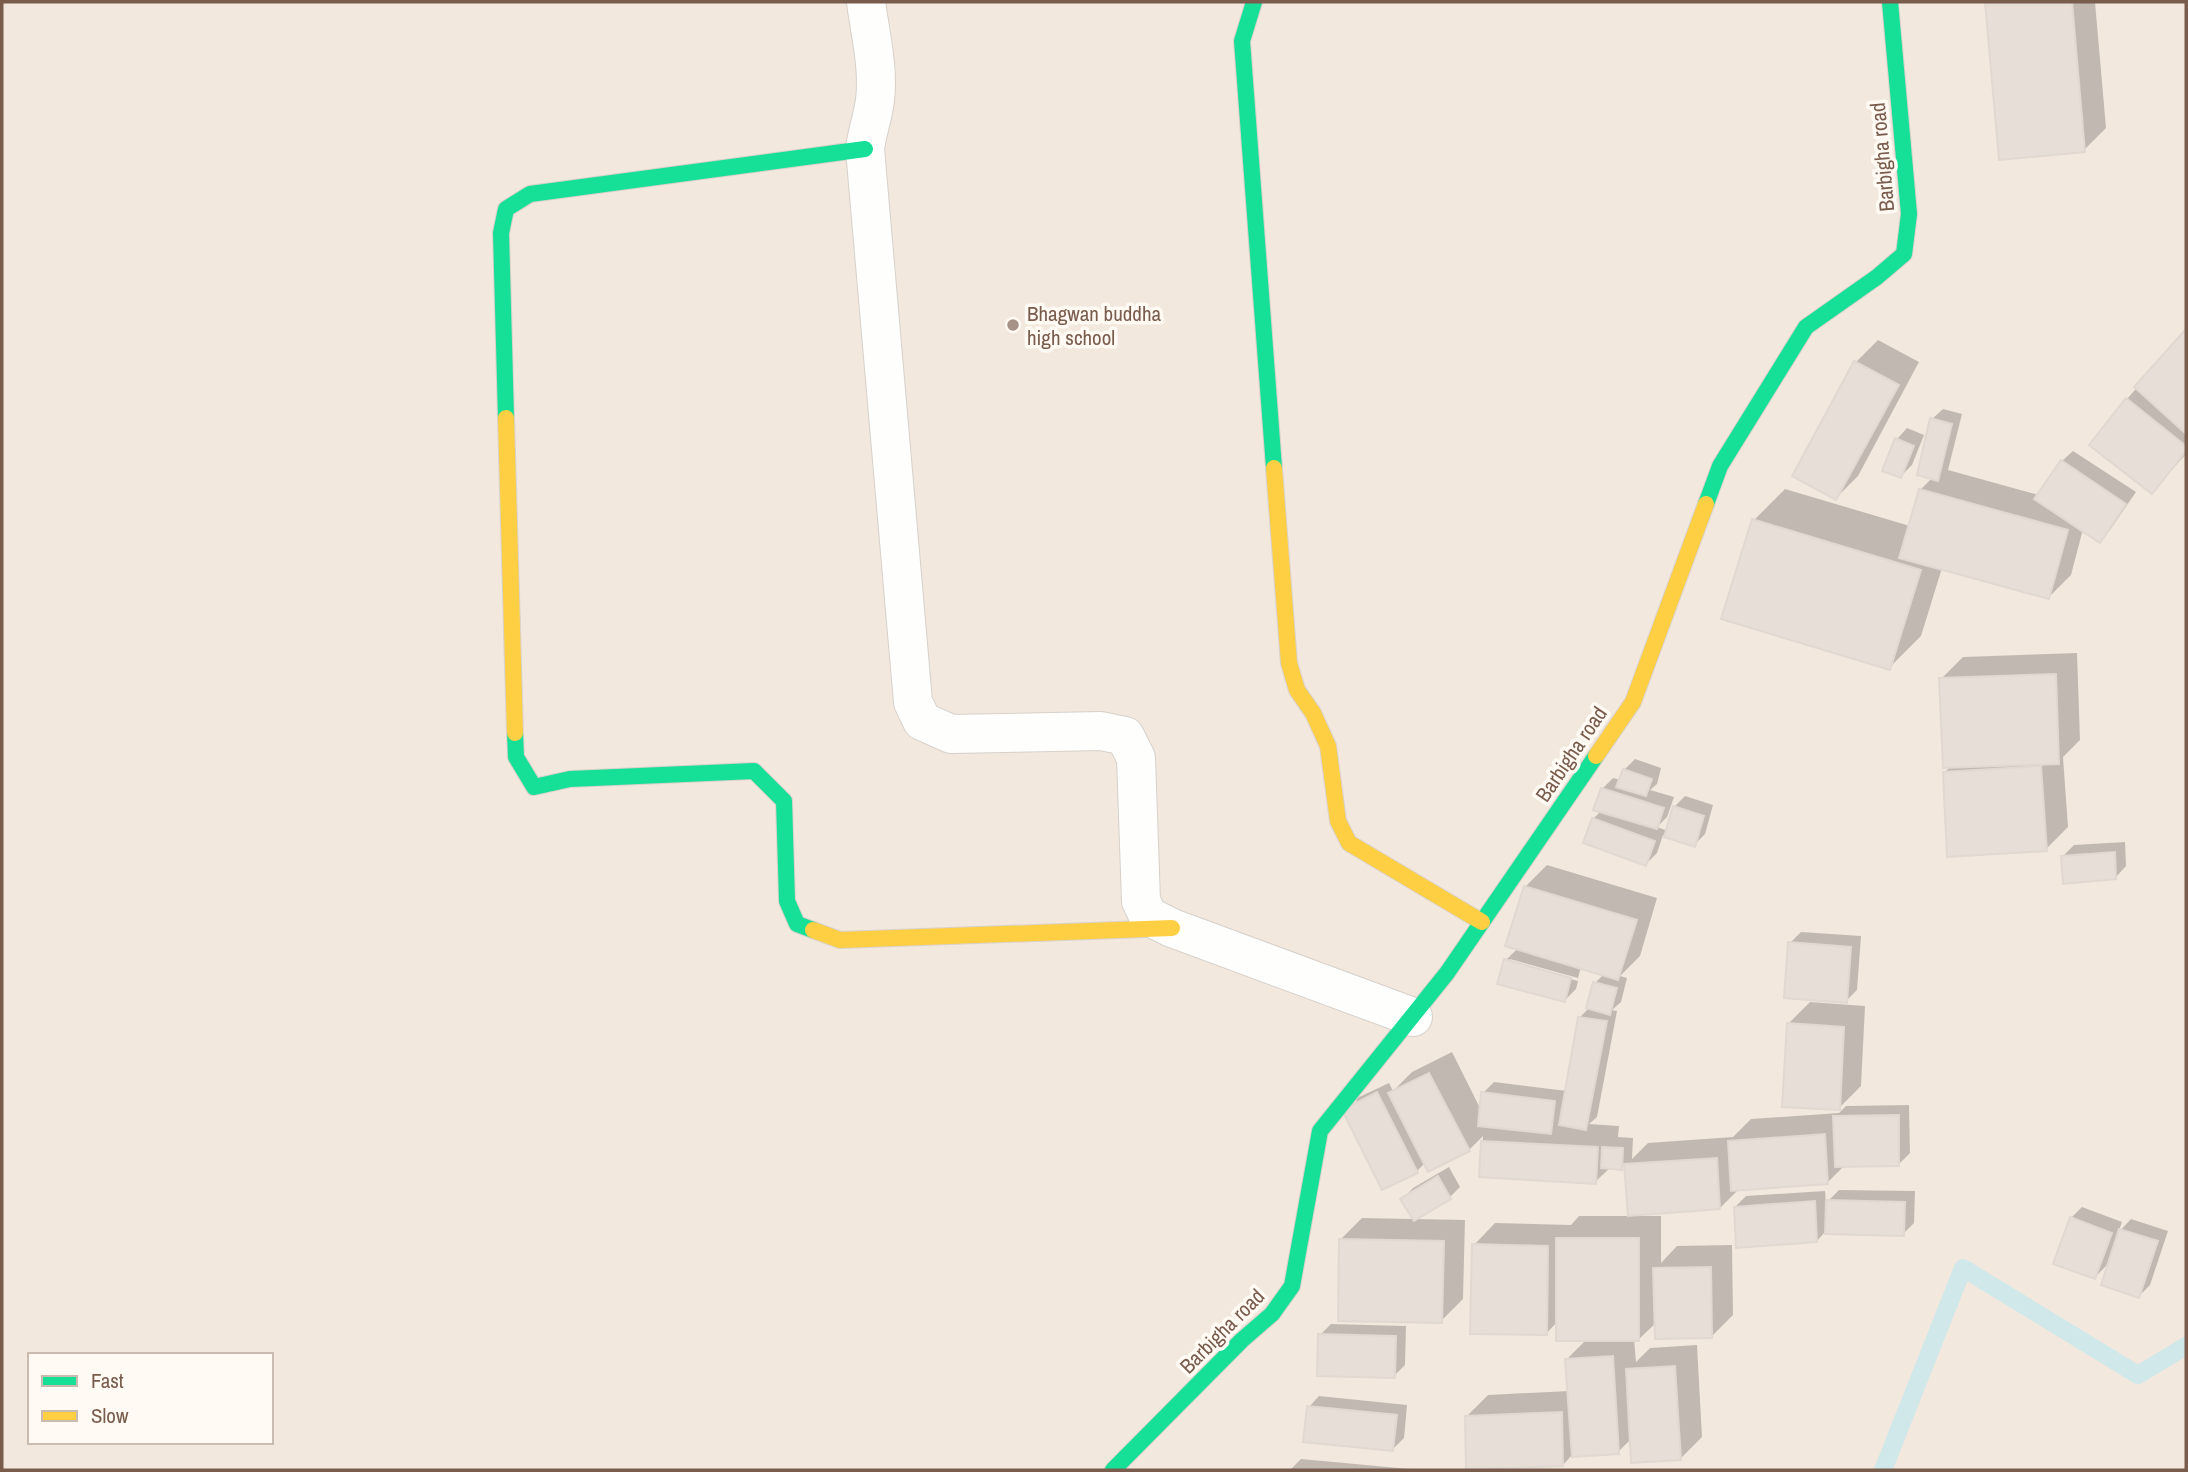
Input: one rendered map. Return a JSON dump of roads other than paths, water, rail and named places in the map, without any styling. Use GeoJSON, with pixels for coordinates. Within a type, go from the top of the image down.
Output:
{"type":"FeatureCollection","features":[{"type":"Feature","properties":{"kind":"street"},"geometry":{"type":"LineString","coordinates":[[866,2],[875,67],[875,101],[865,149],[913,702],[922,721],[951,734],[1101,731],[1125,736],[1136,758],[1141,901],[1148,916],[1172,928],[1413,1017]]}},
{"type":"Feature","properties":{"kind":"street"},"geometry":{"type":"LineString","coordinates":[[1254,2],[1242,41],[1289,663],[1297,690],[1313,713],[1328,746],[1338,821],[1349,843],[1482,922]]}},
{"type":"Feature","properties":{"kind":"street","name":"Barbigha road"},"geometry":{"type":"LineString","coordinates":[[1125,1466],[1242,1340],[1272,1314],[1292,1286],[1320,1131],[1447,973],[1633,702],[1720,466],[1806,327],[1877,277],[1904,254],[1909,214],[1890,2]]}},
{"type":"Feature","properties":{"kind":"street"},"geometry":{"type":"LineString","coordinates":[[865,149],[530,194],[506,209],[501,233],[516,757],[534,787],[570,779],[754,771],[784,801],[787,901],[797,925],[840,940],[1172,928]]}},
{"type":"Feature","properties":{"kind":"waterway"},"geometry":{"type":"LineString","coordinates":[[1883,1470],[1963,1268],[2138,1375],[2186,1346]]}},
{"type":"Feature","properties":{"kind":"place","name":"Bhagwan buddha high school"},"geometry":{"type":"Point","coordinates":[1013,325]}}]}
